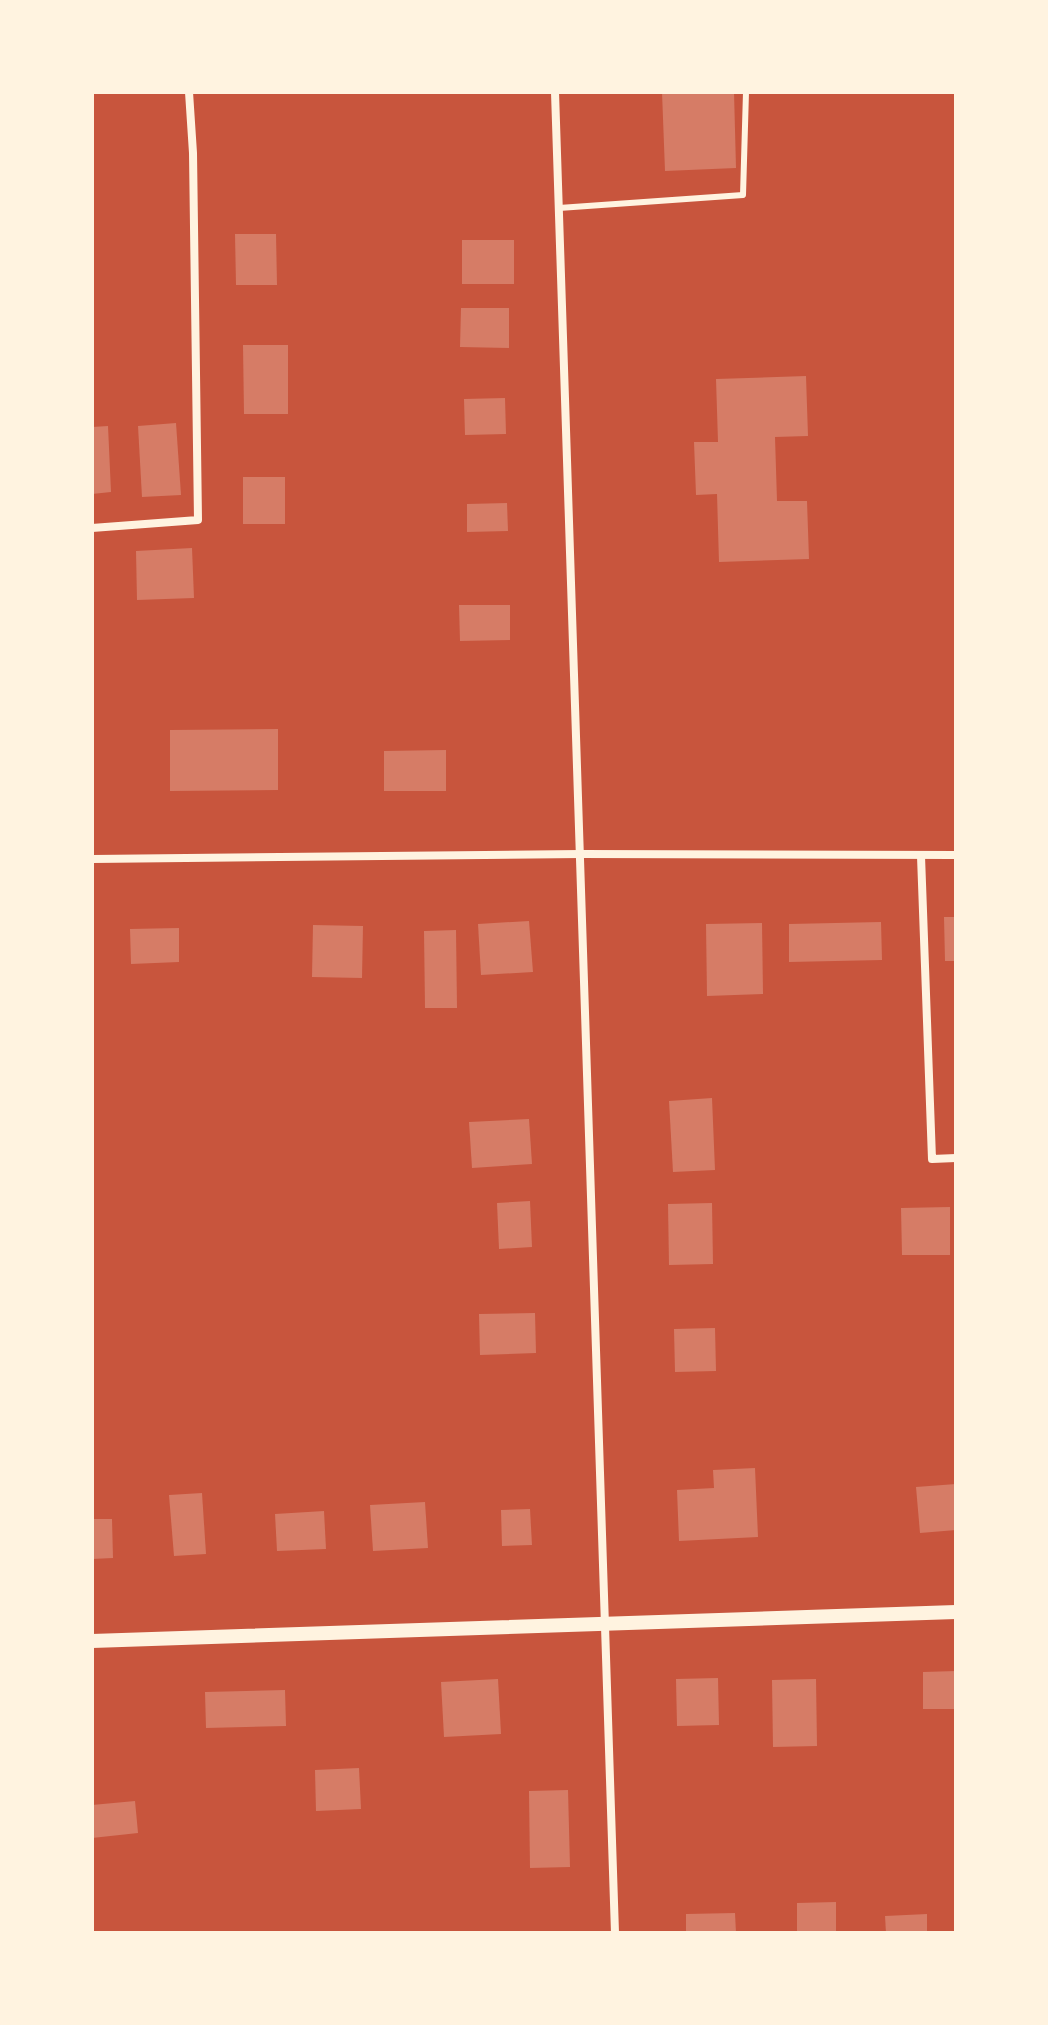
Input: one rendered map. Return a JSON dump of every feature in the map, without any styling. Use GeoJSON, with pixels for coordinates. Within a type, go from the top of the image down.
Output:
{"type":"FeatureCollection","features":[{"type":"Feature","properties":{"kind":"street"},"geometry":{"type":"LineString","coordinates":[[92,528],[198,520],[193,153],[189,92]]}},
{"type":"Feature","properties":{"kind":"street"},"geometry":{"type":"LineString","coordinates":[[555,92],[615,1933]]}},
{"type":"Feature","properties":{"kind":"street"},"geometry":{"type":"LineString","coordinates":[[92,859],[581,854],[956,855]]}},
{"type":"Feature","properties":{"kind":"street"},"geometry":{"type":"LineString","coordinates":[[921,856],[932,1159],[956,1158]]}},
{"type":"Feature","properties":{"kind":"street"},"geometry":{"type":"LineString","coordinates":[[92,1641],[956,1612]]}},
{"type":"Feature","properties":{"kind":"lane"},"geometry":{"type":"LineString","coordinates":[[559,208],[743,195],[746,92]]}},
{"type":"Feature","properties":{"kind":"building"},"geometry":{"type":"Polygon","coordinates":[[[662,92],[734,92],[736,168],[665,171],[662,92]]]}},
{"type":"Feature","properties":{"kind":"building"},"geometry":{"type":"Polygon","coordinates":[[[235,234],[276,234],[277,285],[236,285],[235,234]]]}},
{"type":"Feature","properties":{"kind":"building"},"geometry":{"type":"Polygon","coordinates":[[[462,240],[514,240],[514,284],[462,284],[462,240]]]}},
{"type":"Feature","properties":{"kind":"building"},"geometry":{"type":"Polygon","coordinates":[[[461,308],[509,308],[509,348],[460,347],[461,308]]]}},
{"type":"Feature","properties":{"kind":"building"},"geometry":{"type":"Polygon","coordinates":[[[243,345],[288,345],[288,414],[244,414],[243,345]]]}},
{"type":"Feature","properties":{"kind":"building"},"geometry":{"type":"Polygon","coordinates":[[[806,376],[808,436],[775,437],[777,501],[807,501],[809,559],[719,562],[717,494],[696,495],[694,442],[718,442],[716,379],[806,376]]]}},
{"type":"Feature","properties":{"kind":"building"},"geometry":{"type":"Polygon","coordinates":[[[505,398],[506,434],[465,435],[464,399],[505,398]]]}},
{"type":"Feature","properties":{"kind":"building"},"geometry":{"type":"Polygon","coordinates":[[[176,423],[181,495],[142,497],[138,426],[176,423]]]}},
{"type":"Feature","properties":{"kind":"building"},"geometry":{"type":"Polygon","coordinates":[[[108,426],[111,492],[92,494],[92,427],[108,426]]]}},
{"type":"Feature","properties":{"kind":"building"},"geometry":{"type":"Polygon","coordinates":[[[243,477],[285,477],[285,524],[243,524],[243,477]]]}},
{"type":"Feature","properties":{"kind":"building"},"geometry":{"type":"Polygon","coordinates":[[[507,503],[508,531],[467,532],[467,504],[507,503]]]}},
{"type":"Feature","properties":{"kind":"building"},"geometry":{"type":"Polygon","coordinates":[[[192,548],[194,598],[137,600],[136,551],[192,548]]]}},
{"type":"Feature","properties":{"kind":"building"},"geometry":{"type":"Polygon","coordinates":[[[459,605],[510,605],[510,640],[460,641],[459,605]]]}},
{"type":"Feature","properties":{"kind":"building"},"geometry":{"type":"Polygon","coordinates":[[[278,729],[278,790],[170,791],[170,730],[278,729]]]}},
{"type":"Feature","properties":{"kind":"building"},"geometry":{"type":"Polygon","coordinates":[[[446,750],[446,791],[384,791],[384,751],[446,750]]]}},
{"type":"Feature","properties":{"kind":"building"},"geometry":{"type":"Polygon","coordinates":[[[944,917],[956,917],[956,961],[945,961],[944,917]]]}},
{"type":"Feature","properties":{"kind":"building"},"geometry":{"type":"Polygon","coordinates":[[[529,921],[533,972],[481,975],[478,924],[529,921]]]}},
{"type":"Feature","properties":{"kind":"building"},"geometry":{"type":"Polygon","coordinates":[[[881,922],[882,960],[789,962],[789,924],[881,922]]]}},
{"type":"Feature","properties":{"kind":"building"},"geometry":{"type":"Polygon","coordinates":[[[762,923],[763,994],[707,996],[706,924],[762,923]]]}},
{"type":"Feature","properties":{"kind":"building"},"geometry":{"type":"Polygon","coordinates":[[[313,925],[363,926],[362,978],[312,977],[313,925]]]}},
{"type":"Feature","properties":{"kind":"building"},"geometry":{"type":"Polygon","coordinates":[[[179,928],[179,962],[131,964],[130,929],[179,928]]]}},
{"type":"Feature","properties":{"kind":"building"},"geometry":{"type":"Polygon","coordinates":[[[456,930],[457,1008],[425,1008],[424,931],[456,930]]]}},
{"type":"Feature","properties":{"kind":"building"},"geometry":{"type":"Polygon","coordinates":[[[712,1098],[715,1170],[673,1172],[669,1101],[712,1098]]]}},
{"type":"Feature","properties":{"kind":"building"},"geometry":{"type":"Polygon","coordinates":[[[529,1119],[532,1164],[472,1168],[469,1122],[529,1119]]]}},
{"type":"Feature","properties":{"kind":"building"},"geometry":{"type":"Polygon","coordinates":[[[530,1201],[532,1247],[499,1249],[497,1203],[530,1201]]]}},
{"type":"Feature","properties":{"kind":"building"},"geometry":{"type":"Polygon","coordinates":[[[712,1203],[713,1264],[669,1265],[668,1204],[712,1203]]]}},
{"type":"Feature","properties":{"kind":"building"},"geometry":{"type":"Polygon","coordinates":[[[950,1207],[950,1255],[902,1255],[901,1208],[950,1207]]]}},
{"type":"Feature","properties":{"kind":"building"},"geometry":{"type":"Polygon","coordinates":[[[535,1313],[536,1353],[480,1355],[479,1314],[535,1313]]]}},
{"type":"Feature","properties":{"kind":"building"},"geometry":{"type":"Polygon","coordinates":[[[715,1328],[716,1371],[675,1372],[674,1329],[715,1328]]]}},
{"type":"Feature","properties":{"kind":"building"},"geometry":{"type":"Polygon","coordinates":[[[755,1468],[758,1537],[679,1541],[677,1490],[714,1488],[713,1470],[755,1468]]]}},
{"type":"Feature","properties":{"kind":"building"},"geometry":{"type":"Polygon","coordinates":[[[956,1484],[956,1530],[920,1533],[916,1487],[956,1484]]]}},
{"type":"Feature","properties":{"kind":"building"},"geometry":{"type":"Polygon","coordinates":[[[202,1493],[206,1554],[174,1556],[169,1495],[202,1493]]]}},
{"type":"Feature","properties":{"kind":"building"},"geometry":{"type":"Polygon","coordinates":[[[425,1502],[428,1548],[373,1551],[370,1505],[425,1502]]]}},
{"type":"Feature","properties":{"kind":"building"},"geometry":{"type":"Polygon","coordinates":[[[530,1509],[532,1545],[502,1546],[501,1510],[530,1509]]]}},
{"type":"Feature","properties":{"kind":"building"},"geometry":{"type":"Polygon","coordinates":[[[324,1511],[326,1549],[277,1551],[275,1514],[324,1511]]]}},
{"type":"Feature","properties":{"kind":"building"},"geometry":{"type":"Polygon","coordinates":[[[92,1519],[112,1519],[113,1558],[92,1559],[92,1519]]]}},
{"type":"Feature","properties":{"kind":"building"},"geometry":{"type":"Polygon","coordinates":[[[956,1671],[956,1709],[923,1709],[923,1672],[956,1671]]]}},
{"type":"Feature","properties":{"kind":"building"},"geometry":{"type":"Polygon","coordinates":[[[718,1678],[719,1725],[677,1726],[676,1679],[718,1678]]]}},
{"type":"Feature","properties":{"kind":"building"},"geometry":{"type":"Polygon","coordinates":[[[498,1679],[501,1734],[444,1737],[441,1682],[498,1679]]]}},
{"type":"Feature","properties":{"kind":"building"},"geometry":{"type":"Polygon","coordinates":[[[816,1679],[817,1746],[773,1747],[772,1680],[816,1679]]]}},
{"type":"Feature","properties":{"kind":"building"},"geometry":{"type":"Polygon","coordinates":[[[285,1690],[286,1726],[206,1728],[205,1692],[285,1690]]]}},
{"type":"Feature","properties":{"kind":"building"},"geometry":{"type":"Polygon","coordinates":[[[359,1768],[361,1809],[316,1811],[315,1770],[359,1768]]]}},
{"type":"Feature","properties":{"kind":"building"},"geometry":{"type":"Polygon","coordinates":[[[568,1790],[570,1867],[530,1868],[529,1791],[568,1790]]]}},
{"type":"Feature","properties":{"kind":"building"},"geometry":{"type":"Polygon","coordinates":[[[135,1801],[138,1833],[92,1838],[92,1805],[135,1801]]]}},
{"type":"Feature","properties":{"kind":"building"},"geometry":{"type":"Polygon","coordinates":[[[836,1902],[836,1933],[797,1933],[797,1903],[836,1902]]]}},
{"type":"Feature","properties":{"kind":"building"},"geometry":{"type":"Polygon","coordinates":[[[735,1913],[736,1933],[686,1933],[686,1914],[735,1913]]]}},
{"type":"Feature","properties":{"kind":"building"},"geometry":{"type":"Polygon","coordinates":[[[927,1914],[927,1933],[886,1933],[885,1916],[927,1914]]]}}]}
